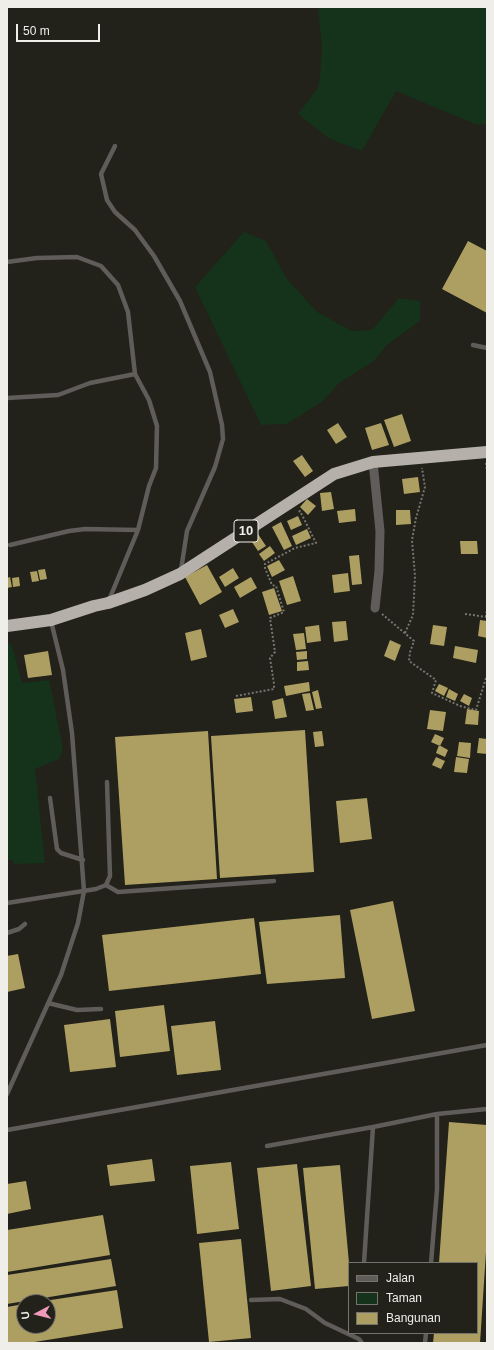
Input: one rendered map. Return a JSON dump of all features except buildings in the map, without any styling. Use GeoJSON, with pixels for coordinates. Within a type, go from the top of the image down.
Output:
{"type":"FeatureCollection","features":[{"type":"Feature","properties":{"kind":"highway","name":"10"},"geometry":{"type":"LineString","coordinates":[[7,626],[51,620],[108,603],[145,590],[180,574],[334,474],[373,462],[487,452]]}},
{"type":"Feature","properties":{"kind":"street"},"geometry":{"type":"LineString","coordinates":[[373,462],[380,531],[379,571],[375,608]]}},
{"type":"Feature","properties":{"kind":"lane"},"geometry":{"type":"LineString","coordinates":[[115,146],[101,174],[107,200],[115,212],[135,230],[154,256],[180,301],[210,372],[222,425],[223,440],[214,467],[187,531],[180,574]]}},
{"type":"Feature","properties":{"kind":"lane"},"geometry":{"type":"LineString","coordinates":[[7,262],[37,258],[77,257],[101,266],[118,285],[128,312],[135,374],[149,400],[157,426],[156,468],[143,507],[138,530],[116,580],[108,603]]}},
{"type":"Feature","properties":{"kind":"lane"},"geometry":{"type":"LineString","coordinates":[[474,345],[487,348]]}},
{"type":"Feature","properties":{"kind":"lane"},"geometry":{"type":"LineString","coordinates":[[7,398],[58,395],[90,383],[135,374]]}},
{"type":"Feature","properties":{"kind":"lane"},"geometry":{"type":"LineString","coordinates":[[10,545],[69,531],[85,529],[138,530]]}},
{"type":"Feature","properties":{"kind":"lane"},"geometry":{"type":"LineString","coordinates":[[7,1094],[61,975],[78,923],[84,891],[83,860],[72,733],[63,670],[51,620]]}},
{"type":"Feature","properties":{"kind":"lane"},"geometry":{"type":"LineString","coordinates":[[7,903],[84,891],[106,884],[110,876],[107,782]]}},
{"type":"Feature","properties":{"kind":"lane"},"geometry":{"type":"LineString","coordinates":[[50,798],[57,849],[61,853],[83,860]]}},
{"type":"Feature","properties":{"kind":"lane"},"geometry":{"type":"LineString","coordinates":[[106,884],[118,892],[274,881]]}},
{"type":"Feature","properties":{"kind":"lane"},"geometry":{"type":"LineString","coordinates":[[7,933],[19,929],[25,924]]}},
{"type":"Feature","properties":{"kind":"lane"},"geometry":{"type":"LineString","coordinates":[[48,1003],[77,1010],[101,1009]]}},
{"type":"Feature","properties":{"kind":"lane"},"geometry":{"type":"LineString","coordinates":[[7,1130],[487,1046]]}},
{"type":"Feature","properties":{"kind":"lane"},"geometry":{"type":"LineString","coordinates":[[267,1146],[437,1114],[487,1109]]}},
{"type":"Feature","properties":{"kind":"lane"},"geometry":{"type":"LineString","coordinates":[[431,1262],[436,1190],[437,1114]]}},
{"type":"Feature","properties":{"kind":"lane"},"geometry":{"type":"LineString","coordinates":[[364,1262],[373,1127]]}},
{"type":"Feature","properties":{"kind":"lane"},"geometry":{"type":"LineString","coordinates":[[251,1300],[280,1299],[306,1309],[325,1323],[361,1341]]}},
{"type":"Feature","properties":{"kind":"path"},"geometry":{"type":"LineString","coordinates":[[405,633],[413,615],[415,597],[412,540],[416,518],[425,487],[421,457]]}},
{"type":"Feature","properties":{"kind":"path"},"geometry":{"type":"LineString","coordinates":[[236,696],[274,689],[270,658],[275,652],[270,618],[284,612],[276,586],[272,585],[265,568],[266,564],[295,548],[316,543],[300,511]]}},
{"type":"Feature","properties":{"kind":"path"},"geometry":{"type":"LineString","coordinates":[[375,608],[414,641],[410,652],[409,661],[436,680],[432,693],[460,706],[476,710],[487,675]]}},
{"type":"Feature","properties":{"kind":"path"},"geometry":{"type":"LineString","coordinates":[[465,614],[486,617],[487,609]]}},
{"type":"Feature","properties":{"kind":"green space"},"geometry":{"type":"Polygon","coordinates":[[[318,7],[487,7],[487,124],[475,124],[396,91],[362,151],[330,139],[298,114],[318,88],[322,48],[318,7]]]}},
{"type":"Feature","properties":{"kind":"green space"},"geometry":{"type":"Polygon","coordinates":[[[244,232],[266,241],[287,279],[317,312],[352,331],[372,330],[399,298],[420,301],[420,321],[387,345],[374,361],[339,383],[323,401],[287,424],[261,425],[195,287],[244,232]]]}},
{"type":"Feature","properties":{"kind":"green space"},"geometry":{"type":"Polygon","coordinates":[[[7,642],[11,644],[13,649],[22,683],[49,680],[63,749],[59,759],[35,769],[45,863],[15,864],[12,860],[7,860],[7,642]]]}}]}
